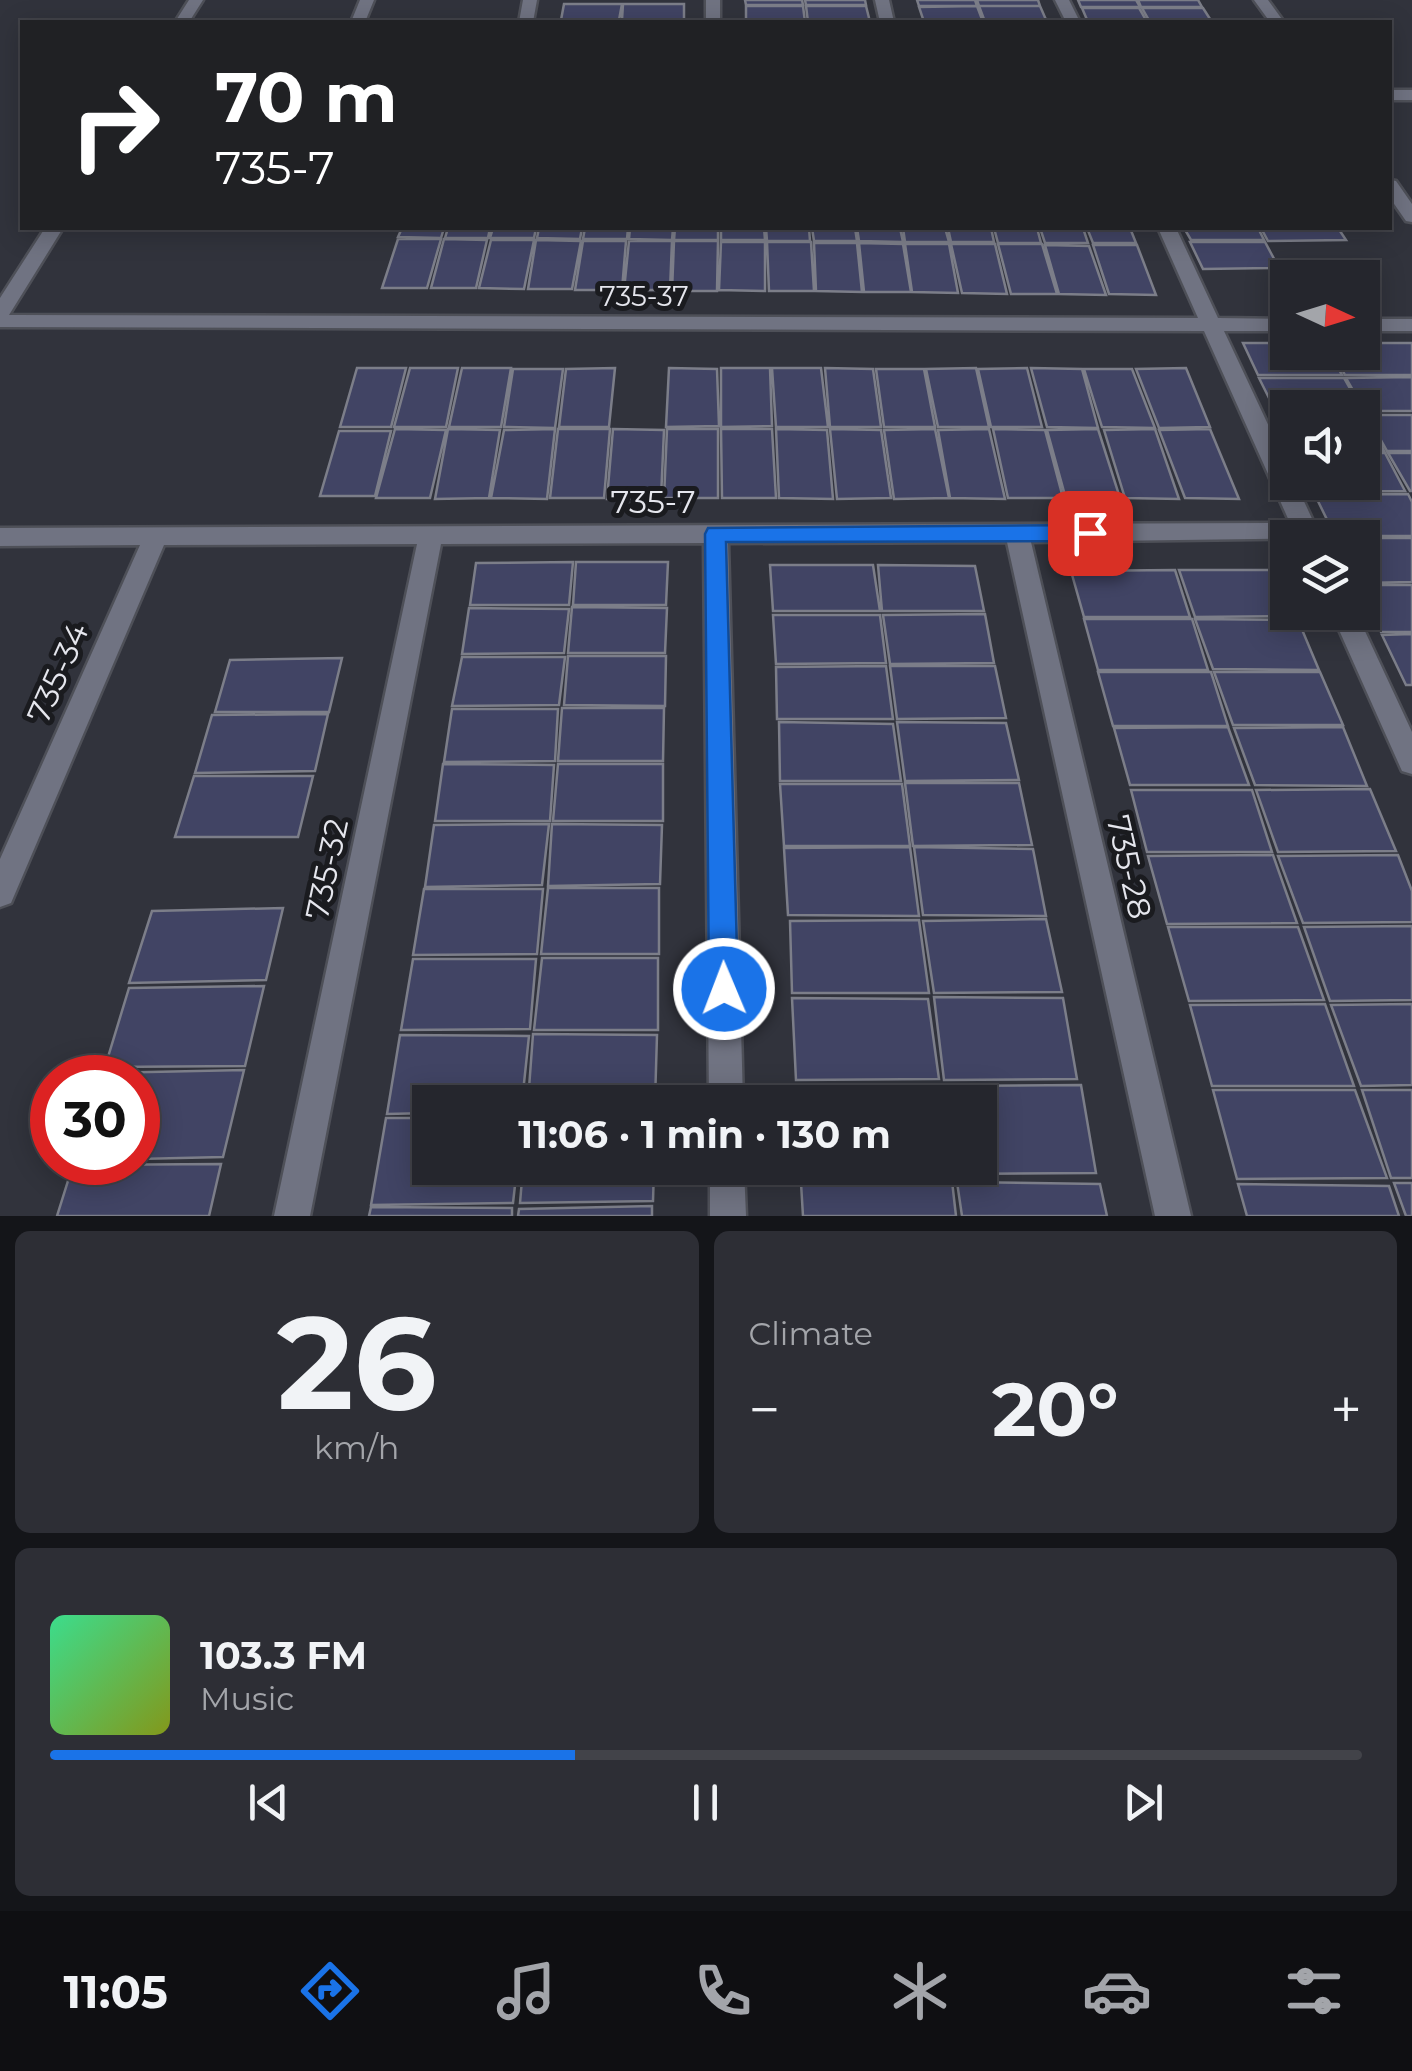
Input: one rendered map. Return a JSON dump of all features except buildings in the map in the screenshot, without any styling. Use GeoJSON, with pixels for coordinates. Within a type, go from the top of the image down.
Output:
{"type":"FeatureCollection","features":[{"type":"Feature","properties":{"kind":"street"},"geometry":{"type":"LineString","coordinates":[[1392,189],[1412,217]]}},
{"type":"Feature","properties":{"kind":"street"},"geometry":{"type":"LineString","coordinates":[[0,313],[53,230]]}},
{"type":"Feature","properties":{"kind":"street"},"geometry":{"type":"LineString","coordinates":[[1168,230],[1301,520]]}},
{"type":"Feature","properties":{"kind":"street","name":"735-37"},"geometry":{"type":"LineString","coordinates":[[0,321],[1270,325]]}},
{"type":"Feature","properties":{"kind":"street"},"geometry":{"type":"LineString","coordinates":[[1380,325],[1412,325]]}},
{"type":"Feature","properties":{"kind":"street","name":"735-28"},"geometry":{"type":"LineString","coordinates":[[1017,533],[1174,1216]]}},
{"type":"Feature","properties":{"kind":"street"},"geometry":{"type":"LineString","coordinates":[[716,534],[726,1085]]}},
{"type":"Feature","properties":{"kind":"street","name":"735-32"},"geometry":{"type":"LineString","coordinates":[[292,1216],[432,535]]}},
{"type":"Feature","properties":{"kind":"street","name":"735-7"},"geometry":{"type":"LineString","coordinates":[[0,536],[1270,535]]}},
{"type":"Feature","properties":{"kind":"street","name":"735-34"},"geometry":{"type":"LineString","coordinates":[[0,893],[156,536]]}},
{"type":"Feature","properties":{"kind":"street"},"geometry":{"type":"LineString","coordinates":[[1352,630],[1412,762]]}},
{"type":"Feature","properties":{"kind":"street"},"geometry":{"type":"LineString","coordinates":[[727,1185],[728,1216]]}},
{"type":"Feature","properties":{"kind":"route"},"geometry":{"type":"LineString","coordinates":[[724,989],[716,534],[1090,533]]}}]}
